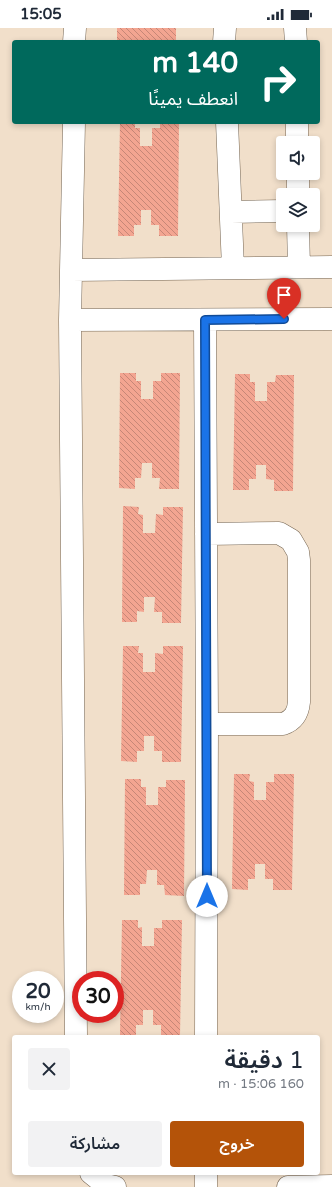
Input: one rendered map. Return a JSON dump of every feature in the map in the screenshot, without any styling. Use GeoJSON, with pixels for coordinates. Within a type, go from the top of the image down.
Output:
{"type":"FeatureCollection","features":[{"type":"Feature","properties":{"kind":"street"},"geometry":{"type":"LineString","coordinates":[[74,40],[75,28]]}},
{"type":"Feature","properties":{"kind":"street"},"geometry":{"type":"LineString","coordinates":[[224,40],[225,28]]}},
{"type":"Feature","properties":{"kind":"street"},"geometry":{"type":"LineString","coordinates":[[295,28],[296,40]]}},
{"type":"Feature","properties":{"kind":"street"},"geometry":{"type":"LineString","coordinates":[[74,124],[70,320],[76,1035]]}},
{"type":"Feature","properties":{"kind":"street"},"geometry":{"type":"LineString","coordinates":[[227,124],[233,268]]}},
{"type":"Feature","properties":{"kind":"street"},"geometry":{"type":"LineString","coordinates":[[297,124],[298,136]]}},
{"type":"Feature","properties":{"kind":"street"},"geometry":{"type":"LineString","coordinates":[[231,212],[276,211]]}},
{"type":"Feature","properties":{"kind":"street"},"geometry":{"type":"LineString","coordinates":[[298,232],[299,267]]}},
{"type":"Feature","properties":{"kind":"street"},"geometry":{"type":"LineString","coordinates":[[72,270],[332,267]]}},
{"type":"Feature","properties":{"kind":"street"},"geometry":{"type":"LineString","coordinates":[[70,320],[332,319]]}},
{"type":"Feature","properties":{"kind":"street"},"geometry":{"type":"LineString","coordinates":[[205,320],[207,724],[206,1035]]}},
{"type":"Feature","properties":{"kind":"street"},"geometry":{"type":"LineString","coordinates":[[206,534],[279,533],[291,540],[298,552],[299,575],[299,708],[294,718],[284,724],[207,724]]}},
{"type":"Feature","properties":{"kind":"street"},"geometry":{"type":"LineString","coordinates":[[94,1175],[106,1185],[114,1187]]}},
{"type":"Feature","properties":{"kind":"street"},"geometry":{"type":"LineString","coordinates":[[206,1175],[206,1187]]}},
{"type":"Feature","properties":{"kind":"street"},"geometry":{"type":"LineString","coordinates":[[288,1187],[332,1186]]}},
{"type":"Feature","properties":{"kind":"building"},"geometry":{"type":"Polygon","coordinates":[[[117,28],[176,28],[176,40],[117,40],[117,28]]]}},
{"type":"Feature","properties":{"kind":"building"},"geometry":{"type":"Polygon","coordinates":[[[120,124],[135,124],[135,128],[140,128],[140,146],[152,146],[152,128],[160,128],[160,124],[179,124],[178,236],[159,236],[159,225],[151,225],[151,210],[141,210],[141,225],[134,225],[134,236],[118,236],[120,124]]]}},
{"type":"Feature","properties":{"kind":"building"},"geometry":{"type":"Polygon","coordinates":[[[120,373],[136,373],[136,381],[141,381],[141,399],[153,399],[153,381],[161,381],[161,373],[180,373],[179,489],[159,489],[160,478],[152,478],[152,463],[142,463],[141,478],[135,478],[135,489],[119,488],[120,373]]]}},
{"type":"Feature","properties":{"kind":"building"},"geometry":{"type":"Polygon","coordinates":[[[235,374],[250,374],[250,382],[255,382],[255,401],[267,401],[267,382],[275,382],[276,375],[294,375],[293,491],[274,491],[274,480],[266,479],[266,465],[256,465],[256,479],[249,479],[249,490],[233,490],[235,374]]]}},
{"type":"Feature","properties":{"kind":"building"},"geometry":{"type":"Polygon","coordinates":[[[123,506],[139,507],[138,514],[143,515],[143,533],[155,533],[156,514],[163,515],[163,507],[183,507],[181,623],[162,623],[162,612],[154,612],[155,597],[144,597],[144,612],[137,611],[137,622],[122,622],[123,506]]]}},
{"type":"Feature","properties":{"kind":"building"},"geometry":{"type":"Polygon","coordinates":[[[123,646],[139,646],[138,653],[143,653],[143,672],[155,672],[155,653],[163,654],[163,646],[183,646],[181,762],[162,762],[162,751],[154,751],[154,736],[144,736],[144,751],[137,751],[137,762],[121,761],[123,646]]]}},
{"type":"Feature","properties":{"kind":"building"},"geometry":{"type":"Polygon","coordinates":[[[234,774],[250,774],[249,781],[254,782],[254,800],[266,800],[266,782],[274,782],[274,774],[294,774],[292,890],[273,890],[273,879],[265,879],[265,864],[255,864],[255,879],[248,879],[248,890],[232,889],[234,774]]]}},
{"type":"Feature","properties":{"kind":"building"},"geometry":{"type":"Polygon","coordinates":[[[125,779],[141,779],[141,787],[146,787],[146,805],[158,805],[158,787],[166,787],[166,780],[185,780],[184,896],[165,895],[164,885],[157,885],[157,870],[147,870],[146,884],[140,884],[140,895],[124,895],[125,779]]]}},
{"type":"Feature","properties":{"kind":"building"},"geometry":{"type":"Polygon","coordinates":[[[122,920],[138,920],[138,928],[142,927],[142,946],[154,946],[154,928],[162,928],[162,920],[182,920],[180,1035],[161,1035],[161,1025],[153,1025],[153,1010],[143,1010],[143,1025],[136,1025],[136,1035],[120,1035],[120,1023],[124,1023],[124,971],[121,971],[122,920]]]}},
{"type":"Feature","properties":{"kind":"route"},"geometry":{"type":"LineString","coordinates":[[207,896],[205,320],[284,319]]}}]}
